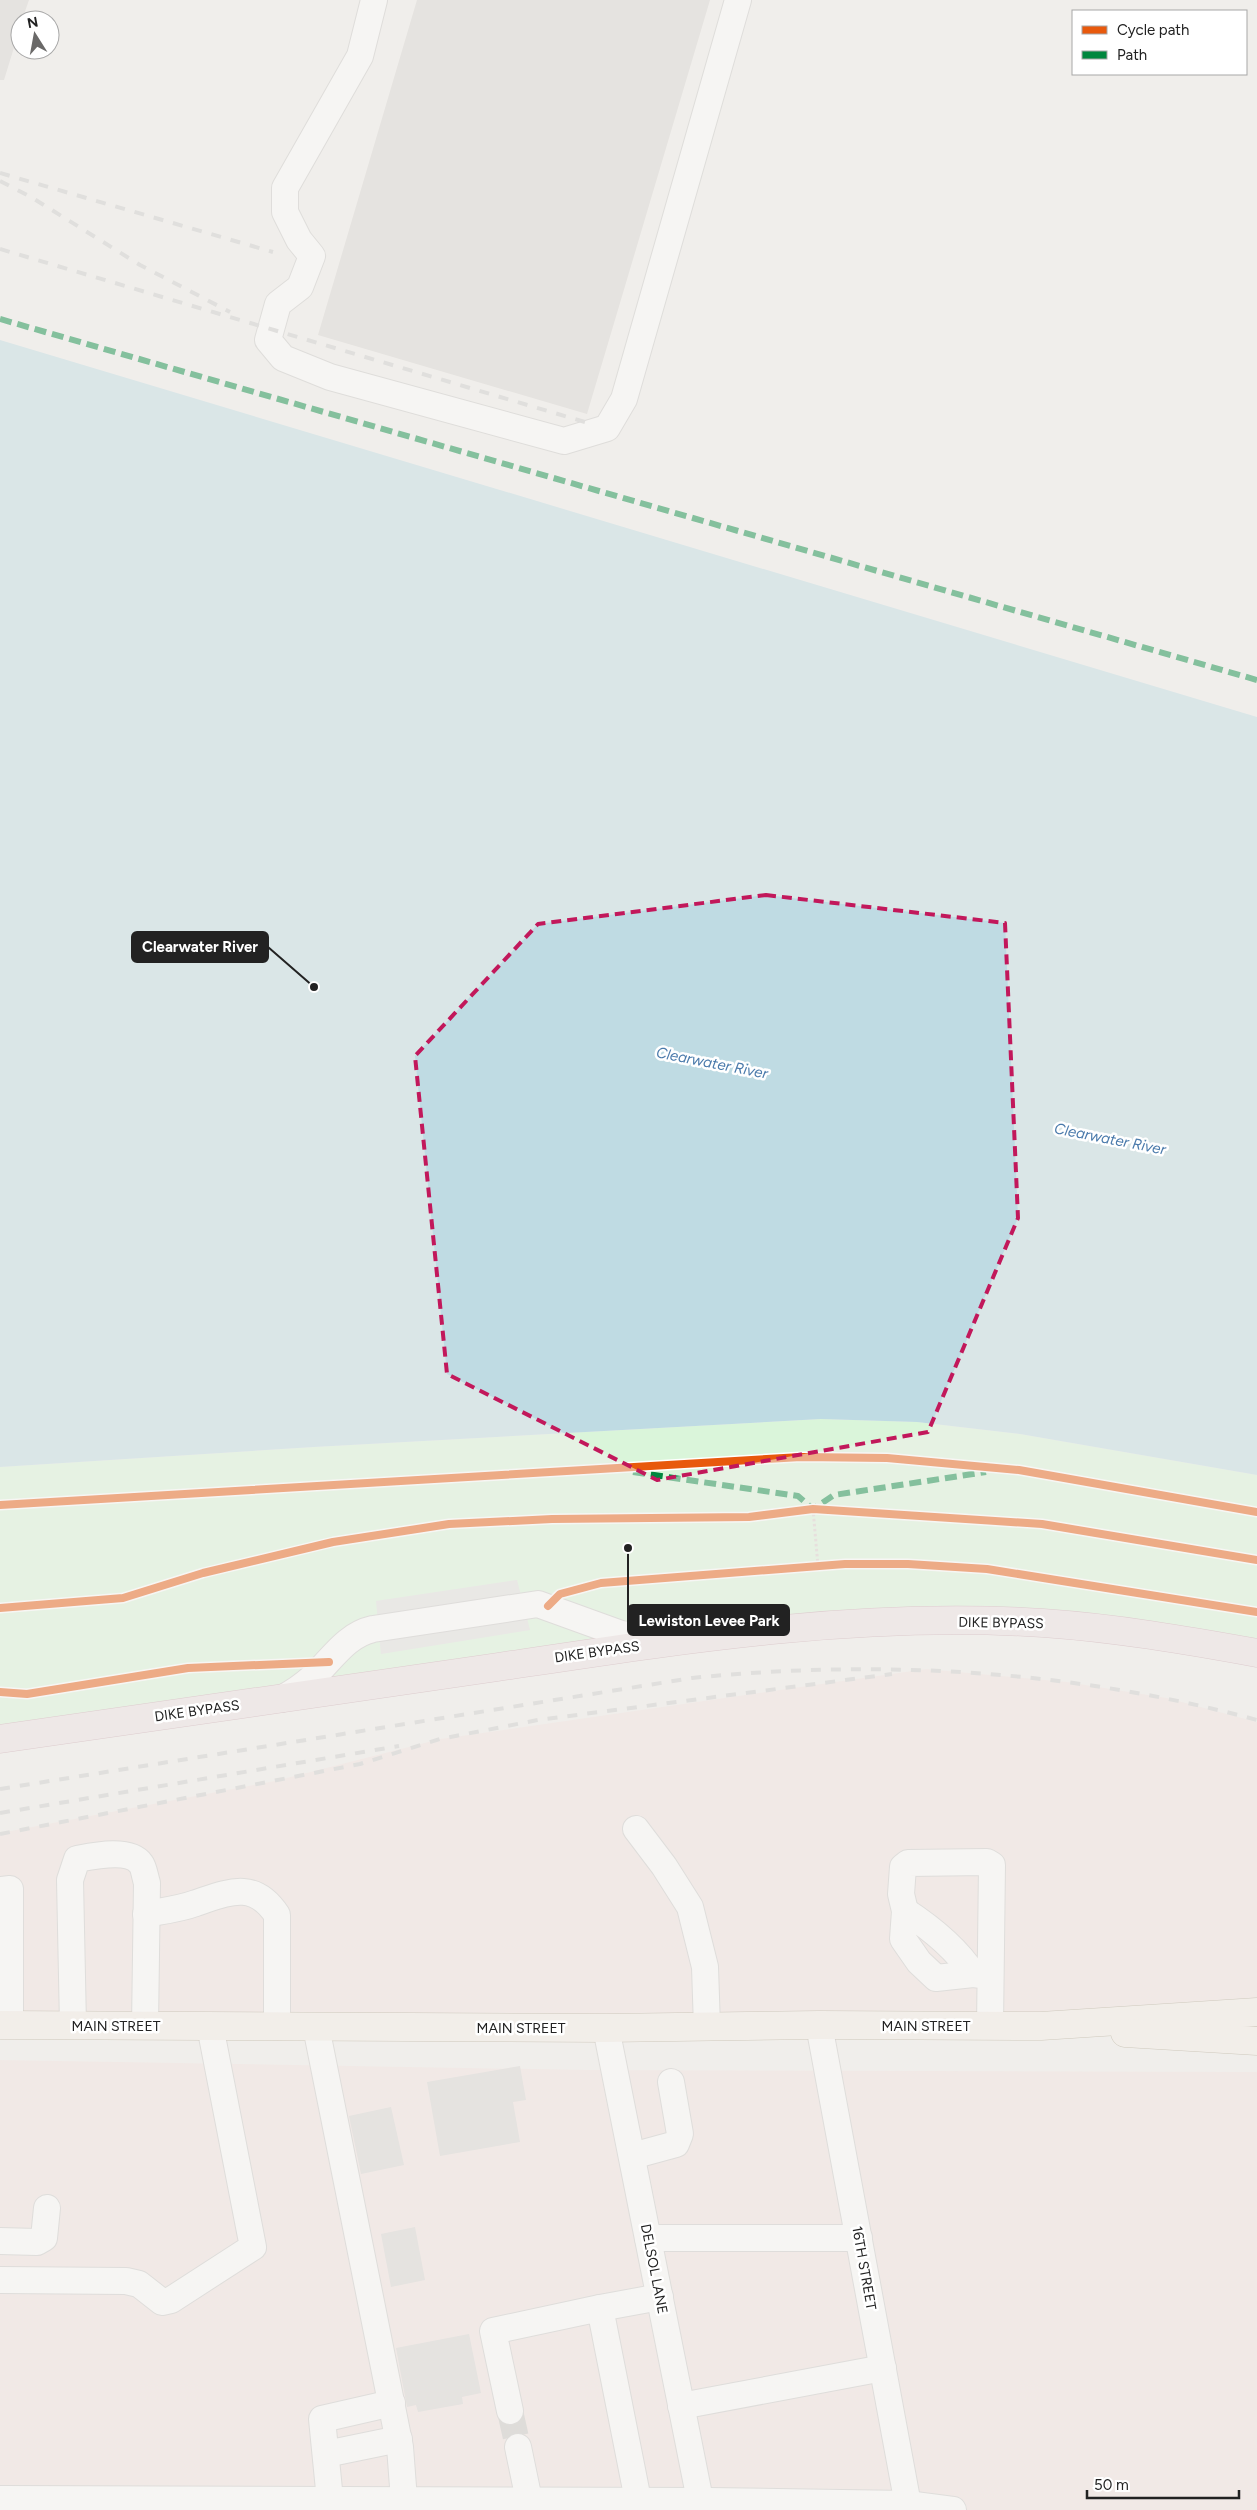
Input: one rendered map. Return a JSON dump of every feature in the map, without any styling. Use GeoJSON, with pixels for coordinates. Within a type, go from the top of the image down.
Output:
{"type":"FeatureCollection","features":[{"type":"Feature","properties":{"kind":"highway","name":"DIKE BYPASS"},"geometry":{"type":"LineString","coordinates":[[0,1739],[677,1640],[794,1626],[860,1622],[1040,1623],[1166,1636],[1257,1653]]}},
{"type":"Feature","properties":{"kind":"main road","name":"MAIN STREET"},"geometry":{"type":"LineString","coordinates":[[5,2025],[606,2028],[820,2025],[1041,2026],[1257,2012]]}},
{"type":"Feature","properties":{"kind":"main road","name":"MAIN STREET"},"geometry":{"type":"LineString","coordinates":[[1041,2026],[1257,2041]]}},
{"type":"Feature","properties":{"kind":"street"},"geometry":{"type":"LineString","coordinates":[[374,0],[360,56],[285,188],[284,212],[299,240],[312,256],[300,287],[278,304],[268,340],[283,358],[330,378],[564,441],[607,428],[624,399],[738,0]]}},
{"type":"Feature","properties":{"kind":"street"},"geometry":{"type":"LineString","coordinates":[[281,1699],[302,1686],[348,1641],[364,1631],[527,1605],[548,1606],[586,1623],[621,1634],[644,1639],[677,1640]]}},
{"type":"Feature","properties":{"kind":"street"},"geometry":{"type":"LineString","coordinates":[[636,1828],[664,1866],[690,1907],[705,1967],[707,2027]]}},
{"type":"Feature","properties":{"kind":"street"},"geometry":{"type":"LineString","coordinates":[[73,2025],[70,1880],[77,1859],[100,1855],[131,1856],[141,1864],[147,1883],[145,2026]]}},
{"type":"Feature","properties":{"kind":"street"},"geometry":{"type":"LineString","coordinates":[[982,1975],[936,1978],[919,1962],[903,1939],[905,1911],[901,1894],[903,1867],[908,1863],[987,1862],[992,1865],[982,1975],[990,2026]]}},
{"type":"Feature","properties":{"kind":"street"},"geometry":{"type":"LineString","coordinates":[[0,1890],[10,1889],[5,2025]]}},
{"type":"Feature","properties":{"kind":"street"},"geometry":{"type":"LineString","coordinates":[[146,1914],[194,1904],[219,1894],[251,1892],[267,1900],[277,1915],[277,2027]]}},
{"type":"Feature","properties":{"kind":"street","name":"16TH STREET"},"geometry":{"type":"LineString","coordinates":[[820,2025],[908,2507]]}},
{"type":"Feature","properties":{"kind":"street"},"geometry":{"type":"LineString","coordinates":[[0,2280],[126,2281],[139,2284],[162,2302],[172,2300],[253,2247],[210,2026]]}},
{"type":"Feature","properties":{"kind":"street"},"geometry":{"type":"LineString","coordinates":[[316,2027],[399,2439],[404,2500]]}},
{"type":"Feature","properties":{"kind":"street","name":"DELSOL LANE"},"geometry":{"type":"LineString","coordinates":[[606,2028],[701,2505]]}},
{"type":"Feature","properties":{"kind":"street"},"geometry":{"type":"LineString","coordinates":[[632,2156],[676,2144],[680,2134],[671,2082]]}},
{"type":"Feature","properties":{"kind":"street"},"geometry":{"type":"LineString","coordinates":[[0,2242],[37,2242],[44,2238],[46,2208]]}},
{"type":"Feature","properties":{"kind":"street"},"geometry":{"type":"LineString","coordinates":[[648,2238],[859,2238]]}},
{"type":"Feature","properties":{"kind":"street"},"geometry":{"type":"LineString","coordinates":[[510,2411],[493,2331],[660,2297]]}},
{"type":"Feature","properties":{"kind":"street"},"geometry":{"type":"LineString","coordinates":[[600,2308],[638,2500]]}},
{"type":"Feature","properties":{"kind":"street"},"geometry":{"type":"LineString","coordinates":[[681,2406],[882,2368]]}},
{"type":"Feature","properties":{"kind":"street"},"geometry":{"type":"LineString","coordinates":[[330,2500],[322,2420],[392,2403]]}},
{"type":"Feature","properties":{"kind":"street"},"geometry":{"type":"LineString","coordinates":[[326,2454],[399,2439]]}},
{"type":"Feature","properties":{"kind":"street"},"geometry":{"type":"LineString","coordinates":[[518,2447],[519,2503]]}},
{"type":"Feature","properties":{"kind":"street"},"geometry":{"type":"LineString","coordinates":[[0,2498],[404,2500],[519,2503],[638,2500],[701,2505],[908,2507],[953,2510]]}},
{"type":"Feature","properties":{"kind":"path"},"geometry":{"type":"LineString","coordinates":[[813,1509],[818,1566]]}},
{"type":"Feature","properties":{"kind":"path"},"geometry":{"type":"LineString","coordinates":[[804,1510],[822,1510]]}},
{"type":"Feature","properties":{"kind":"path"},"geometry":{"type":"LineString","coordinates":[[808,1567],[827,1566]]}},
{"type":"Feature","properties":{"kind":"highlighted area"},"geometry":{"type":"Polygon","coordinates":[[[766,895],[1005,923],[1018,1218],[928,1432],[657,1480],[447,1374],[415,1056],[538,924],[766,895]]]}},
{"type":"Feature","properties":{"kind":"shaded area"},"geometry":{"type":"Polygon","coordinates":[[[517,1580],[530,1630],[381,1654],[376,1601],[517,1580]]]}},
{"type":"Feature","properties":{"kind":"shaded area"},"geometry":{"type":"Polygon","coordinates":[[[926,1669],[1067,1682],[1167,1698],[1257,1722],[1257,2012],[0,2025],[0,1833],[275,1781],[440,1739],[926,1669]]]}},
{"type":"Feature","properties":{"kind":"shaded area"},"geometry":{"type":"Polygon","coordinates":[[[0,2060],[590,2070],[1257,2072],[1257,2510],[135,2510],[0,2499],[0,2060]]]}},
{"type":"Feature","properties":{"kind":"green space"},"geometry":{"type":"Polygon","coordinates":[[[821,1419],[917,1422],[1020,1434],[1257,1475],[1257,1653],[940,1621],[0,1739],[0,1467],[314,1447],[821,1419]]]}},
{"type":"Feature","properties":{"kind":"water"},"geometry":{"type":"Polygon","coordinates":[[[0,340],[1257,717],[1257,1475],[1020,1434],[917,1422],[821,1419],[314,1447],[0,1467],[0,340]]]}},
{"type":"Feature","properties":{"kind":"building"},"geometry":{"type":"Polygon","coordinates":[[[0,0],[29,0],[26,10],[10,10],[10,60],[4,80],[0,80],[0,0]]]}},
{"type":"Feature","properties":{"kind":"building"},"geometry":{"type":"Polygon","coordinates":[[[417,0],[710,0],[587,414],[318,335],[417,0]]]}},
{"type":"Feature","properties":{"kind":"building"},"geometry":{"type":"Polygon","coordinates":[[[520,2066],[526,2100],[513,2102],[520,2142],[440,2156],[427,2082],[520,2066]]]}},
{"type":"Feature","properties":{"kind":"building"},"geometry":{"type":"Polygon","coordinates":[[[391,2107],[404,2165],[361,2174],[349,2116],[391,2107]]]}},
{"type":"Feature","properties":{"kind":"building"},"geometry":{"type":"Polygon","coordinates":[[[415,2227],[425,2280],[391,2287],[381,2234],[415,2227]]]}},
{"type":"Feature","properties":{"kind":"building"},"geometry":{"type":"Polygon","coordinates":[[[469,2334],[481,2393],[462,2397],[463,2404],[418,2412],[416,2405],[407,2407],[396,2348],[469,2334]]]}},
{"type":"Feature","properties":{"kind":"tunnel"},"geometry":{"type":"LineString","coordinates":[[510,2411],[518,2447]]}},
{"type":"Feature","properties":{"kind":"railway"},"geometry":{"type":"LineString","coordinates":[[0,173],[273,252]]}},
{"type":"Feature","properties":{"kind":"railway"},"geometry":{"type":"LineString","coordinates":[[0,181],[31,197],[140,265],[230,312]]}},
{"type":"Feature","properties":{"kind":"railway"},"geometry":{"type":"LineString","coordinates":[[0,249],[585,422]]}},
{"type":"Feature","properties":{"kind":"railway"},"geometry":{"type":"LineString","coordinates":[[0,1789],[692,1678],[763,1672],[906,1670],[977,1673],[1118,1690],[1188,1703],[1257,1720]]}},
{"type":"Feature","properties":{"kind":"railway"},"geometry":{"type":"LineString","coordinates":[[0,1834],[360,1764],[440,1739],[538,1720],[892,1674]]}},
{"type":"Feature","properties":{"kind":"railway"},"geometry":{"type":"LineString","coordinates":[[0,1813],[399,1746]]}},
{"type":"Feature","properties":{"kind":"marked path"},"geometry":{"type":"LineString","coordinates":[[0,319],[1257,680]]}},
{"type":"Feature","properties":{"kind":"marked path"},"geometry":{"type":"LineString","coordinates":[[633,1472],[798,1496],[813,1509],[834,1495],[986,1472]]}},
{"type":"Feature","properties":{"kind":"cycle path"},"geometry":{"type":"LineString","coordinates":[[0,1505],[801,1457],[887,1458],[1019,1470],[1257,1512]]}},
{"type":"Feature","properties":{"kind":"cycle path"},"geometry":{"type":"LineString","coordinates":[[0,1608],[123,1598],[203,1573],[333,1542],[449,1524],[552,1519],[749,1517],[813,1509],[1042,1524],[1257,1560]]}},
{"type":"Feature","properties":{"kind":"cycle path"},"geometry":{"type":"LineString","coordinates":[[548,1606],[560,1594],[601,1583],[845,1564],[908,1564],[987,1569],[1257,1612]]}},
{"type":"Feature","properties":{"kind":"cycle path"},"geometry":{"type":"LineString","coordinates":[[0,1692],[27,1694],[188,1668],[329,1662]]}},
{"type":"Feature","properties":{"kind":"place","name":"Clearwater River"},"geometry":{"type":"Point","coordinates":[314,987]}},
{"type":"Feature","properties":{"kind":"place","name":"Lewiston Levee Park"},"geometry":{"type":"Point","coordinates":[628,1548]}}]}
